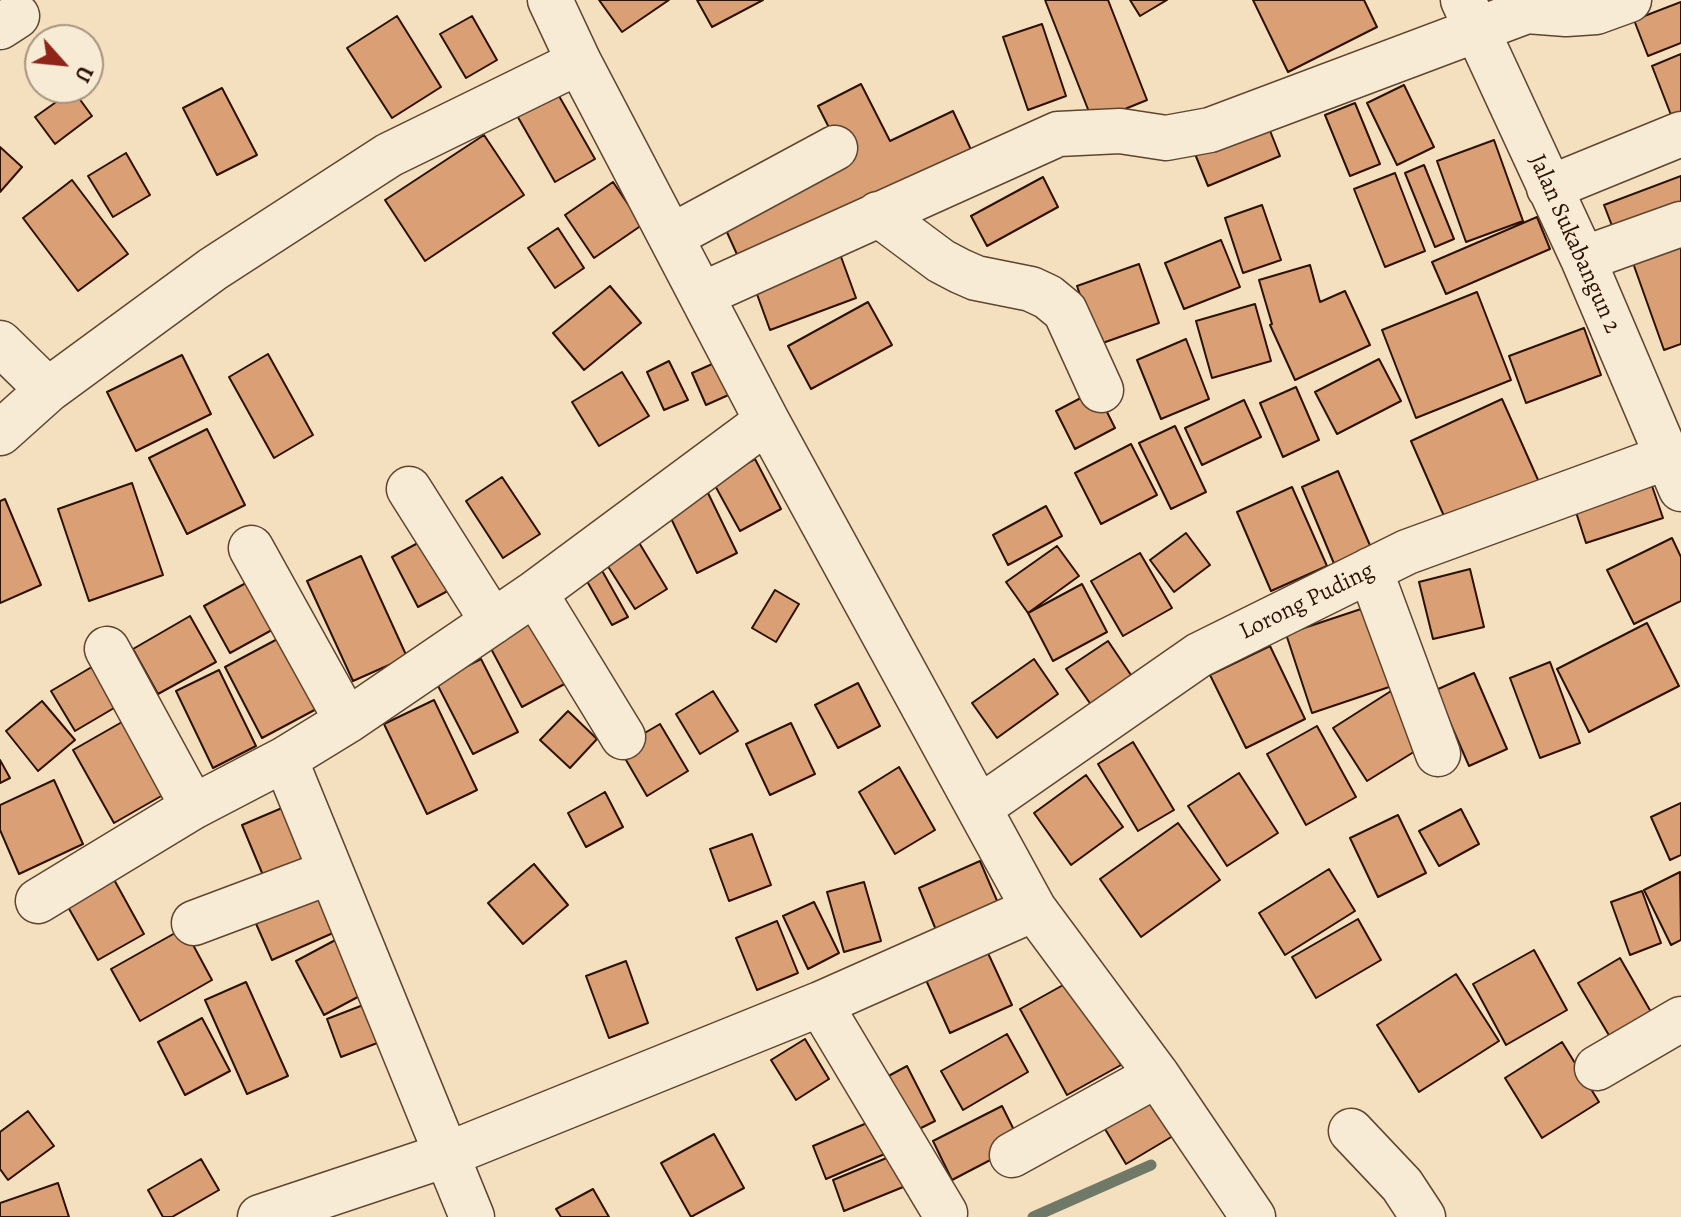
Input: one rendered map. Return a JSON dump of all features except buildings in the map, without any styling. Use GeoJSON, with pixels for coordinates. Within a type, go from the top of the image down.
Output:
{"type":"FeatureCollection","features":[{"type":"Feature","properties":{"kind":"street"},"geometry":{"type":"LineString","coordinates":[[550,0],[579,62],[767,421],[1034,909],[1157,1075],[1253,1217]]}},
{"type":"Feature","properties":{"kind":"street"},"geometry":{"type":"LineString","coordinates":[[701,295],[1058,134],[1120,131],[1166,138],[1210,130],[1470,15],[1527,11],[1566,14],[1596,12],[1629,0]]}},
{"type":"Feature","properties":{"kind":"street","name":"Jalan Sukabangun 2"},"geometry":{"type":"LineString","coordinates":[[1470,15],[1583,259],[1674,473]]}},
{"type":"Feature","properties":{"kind":"street"},"geometry":{"type":"LineString","coordinates":[[0,433],[48,390],[213,269],[389,155],[579,62]]}},
{"type":"Feature","properties":{"kind":"street"},"geometry":{"type":"LineString","coordinates":[[1555,200],[1681,134]]}},
{"type":"Feature","properties":{"kind":"street"},"geometry":{"type":"LineString","coordinates":[[672,236],[835,148]]}},
{"type":"Feature","properties":{"kind":"street"},"geometry":{"type":"LineString","coordinates":[[1555,200],[1681,164]]}},
{"type":"Feature","properties":{"kind":"street"},"geometry":{"type":"LineString","coordinates":[[878,214],[941,261],[960,271],[976,278],[1031,289],[1048,297],[1065,311],[1101,390]]}},
{"type":"Feature","properties":{"kind":"street"},"geometry":{"type":"LineString","coordinates":[[1583,259],[1681,224]]}},
{"type":"Feature","properties":{"kind":"street"},"geometry":{"type":"LineString","coordinates":[[0,343],[48,390]]}},
{"type":"Feature","properties":{"kind":"street"},"geometry":{"type":"LineString","coordinates":[[38,901],[193,807],[285,759],[347,721],[535,593],[767,421]]}},
{"type":"Feature","properties":{"kind":"street","name":"Lorong Puding"},"geometry":{"type":"LineString","coordinates":[[979,808],[1199,655],[1407,552],[1674,473]]}},
{"type":"Feature","properties":{"kind":"street"},"geometry":{"type":"LineString","coordinates":[[409,489],[493,622]]}},
{"type":"Feature","properties":{"kind":"street"},"geometry":{"type":"LineString","coordinates":[[251,548],[347,721]]}},
{"type":"Feature","properties":{"kind":"street"},"geometry":{"type":"LineString","coordinates":[[1370,570],[1438,754]]}},
{"type":"Feature","properties":{"kind":"street"},"geometry":{"type":"LineString","coordinates":[[535,593],[623,737]]}},
{"type":"Feature","properties":{"kind":"street"},"geometry":{"type":"LineString","coordinates":[[107,649],[193,807]]}},
{"type":"Feature","properties":{"kind":"street"},"geometry":{"type":"LineString","coordinates":[[285,759],[472,1217]]}},
{"type":"Feature","properties":{"kind":"street"},"geometry":{"type":"LineString","coordinates":[[194,923],[330,872]]}},
{"type":"Feature","properties":{"kind":"street"},"geometry":{"type":"LineString","coordinates":[[260,1217],[322,1207],[820,1004],[1034,909]]}},
{"type":"Feature","properties":{"kind":"street"},"geometry":{"type":"LineString","coordinates":[[820,1004],[945,1213]]}},
{"type":"Feature","properties":{"kind":"street"},"geometry":{"type":"LineString","coordinates":[[1597,1068],[1681,1019]]}},
{"type":"Feature","properties":{"kind":"street"},"geometry":{"type":"LineString","coordinates":[[1012,1155],[1157,1075]]}},
{"type":"Feature","properties":{"kind":"street"},"geometry":{"type":"LineString","coordinates":[[1351,1131],[1402,1185],[1423,1217]]}},
{"type":"Feature","properties":{"kind":"waterway"},"geometry":{"type":"LineString","coordinates":[[1033,1217],[1151,1165]]}}]}
